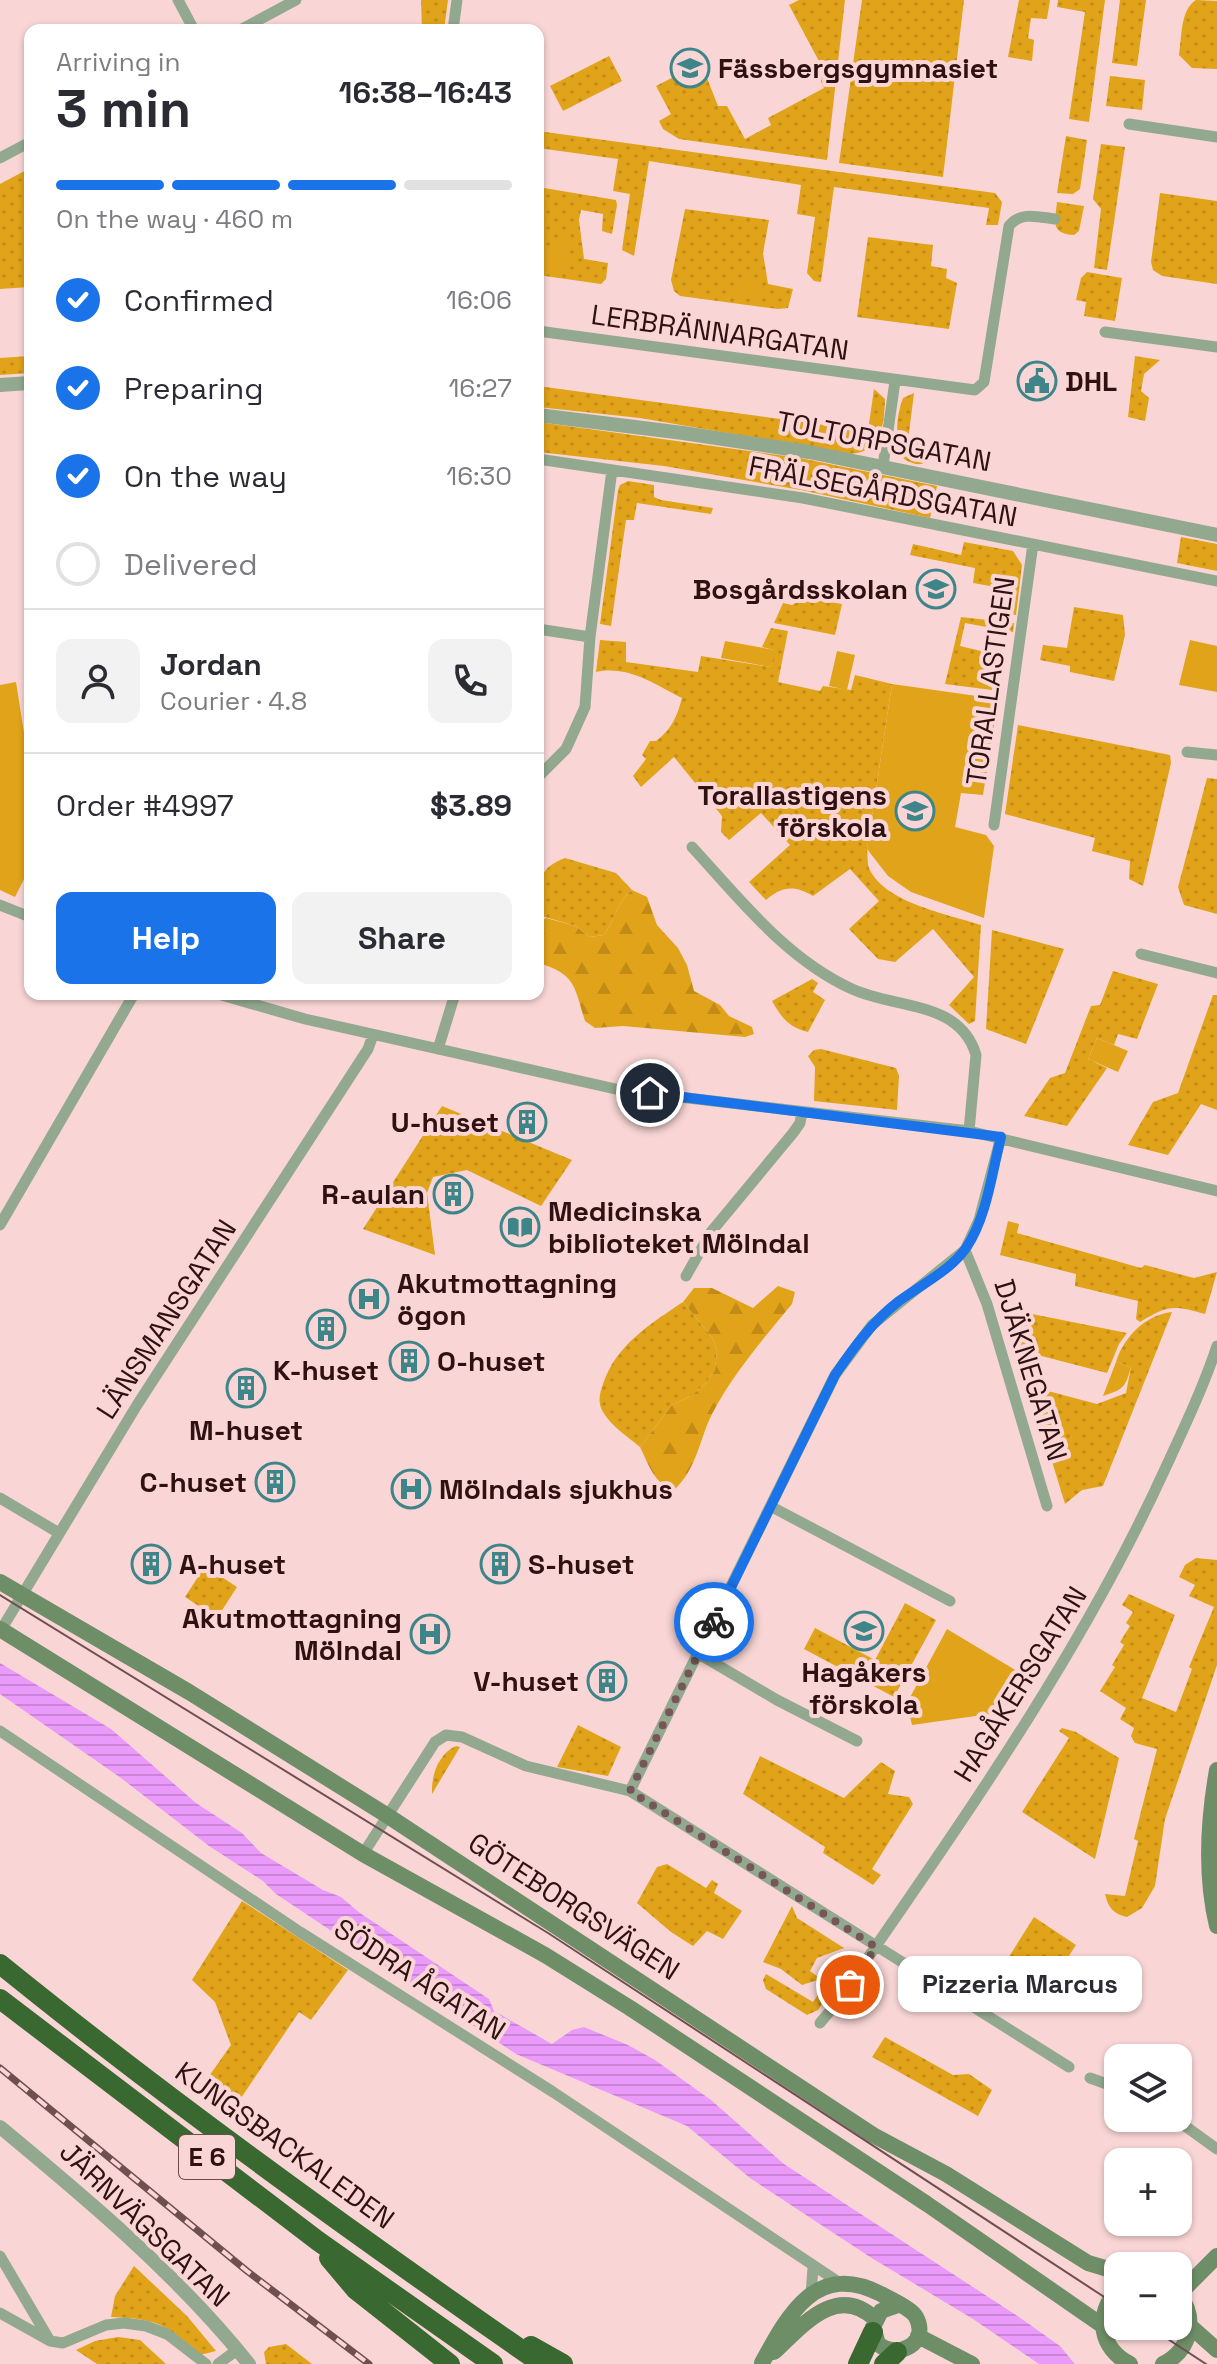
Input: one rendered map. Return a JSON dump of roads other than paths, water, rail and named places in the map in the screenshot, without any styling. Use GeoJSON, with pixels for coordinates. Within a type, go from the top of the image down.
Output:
{"type":"FeatureCollection","features":[{"type":"Feature","properties":{"kind":"highway","name":"KUNGSBACKALEDEN"},"geometry":{"type":"LineString","coordinates":[[0,1964],[222,2135],[542,2364]]}},
{"type":"Feature","properties":{"kind":"highway","name":"KUNGSBACKALEDEN"},"geometry":{"type":"LineString","coordinates":[[0,1999],[318,2241],[493,2364]]}},
{"type":"Feature","properties":{"kind":"highway"},"geometry":{"type":"LineString","coordinates":[[318,2241],[356,2290],[450,2364]]}},
{"type":"Feature","properties":{"kind":"highway"},"geometry":{"type":"LineString","coordinates":[[441,2294],[563,2364]]}},
{"type":"Feature","properties":{"kind":"highway"},"geometry":{"type":"LineString","coordinates":[[858,2364],[874,2326]]}},
{"type":"Feature","properties":{"kind":"main road","name":"GÖTEBORGSVÄGEN"},"geometry":{"type":"LineString","coordinates":[[0,1582],[189,1692],[388,1816],[873,2135],[946,2174],[1088,2263],[1104,2268]]}},
{"type":"Feature","properties":{"kind":"main road","name":"GÖTEBORGSVÄGEN"},"geometry":{"type":"LineString","coordinates":[[1,1630],[363,1854],[545,1955],[630,2008],[927,2204],[1103,2326],[1110,2347],[1123,2362]]}},
{"type":"Feature","properties":{"kind":"main road"},"geometry":{"type":"LineString","coordinates":[[1217,1770],[1210,1845],[1217,1926]]}},
{"type":"Feature","properties":{"kind":"main road"},"geometry":{"type":"LineString","coordinates":[[1192,2281],[1217,2256]]}},
{"type":"Feature","properties":{"kind":"main road"},"geometry":{"type":"LineString","coordinates":[[762,2364],[779,2342],[799,2304],[811,2294],[840,2283],[867,2288],[910,2310],[919,2327],[918,2336],[909,2347],[891,2358],[881,2346],[864,2309],[851,2304],[837,2305],[814,2316],[779,2342]]}},
{"type":"Feature","properties":{"kind":"main road"},"geometry":{"type":"LineString","coordinates":[[874,2326],[884,2309],[898,2305]]}},
{"type":"Feature","properties":{"kind":"main road"},"geometry":{"type":"LineString","coordinates":[[1103,2326],[1104,2320]]}},
{"type":"Feature","properties":{"kind":"main road"},"geometry":{"type":"LineString","coordinates":[[1192,2328],[1217,2350]]}},
{"type":"Feature","properties":{"kind":"main road"},"geometry":{"type":"LineString","coordinates":[[918,2336],[972,2364]]}},
{"type":"Feature","properties":{"kind":"main road"},"geometry":{"type":"LineString","coordinates":[[1163,2364],[1182,2349],[1185,2340]]}},
{"type":"Feature","properties":{"kind":"street"},"geometry":{"type":"LineString","coordinates":[[178,0],[191,24]]}},
{"type":"Feature","properties":{"kind":"street"},"geometry":{"type":"LineString","coordinates":[[251,24],[296,0]]}},
{"type":"Feature","properties":{"kind":"street"},"geometry":{"type":"LineString","coordinates":[[454,24],[457,0]]}},
{"type":"Feature","properties":{"kind":"street"},"geometry":{"type":"LineString","coordinates":[[1129,124],[1217,137]]}},
{"type":"Feature","properties":{"kind":"street"},"geometry":{"type":"LineString","coordinates":[[0,158],[24,145]]}},
{"type":"Feature","properties":{"kind":"street","name":"LERBRÄNNARGATAN"},"geometry":{"type":"LineString","coordinates":[[544,332],[975,390],[981,386],[987,369],[1009,226],[1018,217],[1024,216],[1055,219]]}},
{"type":"Feature","properties":{"kind":"street"},"geometry":{"type":"LineString","coordinates":[[1105,332],[1217,347]]}},
{"type":"Feature","properties":{"kind":"street"},"geometry":{"type":"LineString","coordinates":[[883,466],[895,381]]}},
{"type":"Feature","properties":{"kind":"street"},"geometry":{"type":"LineString","coordinates":[[0,385],[24,383]]}},
{"type":"Feature","properties":{"kind":"street","name":"TOLTORPSGATAN"},"geometry":{"type":"LineString","coordinates":[[544,416],[683,433],[883,466],[1217,535]]}},
{"type":"Feature","properties":{"kind":"street","name":"FRÄLSEGÅRDSGATAN"},"geometry":{"type":"LineString","coordinates":[[544,460],[803,498],[1217,581]]}},
{"type":"Feature","properties":{"kind":"street"},"geometry":{"type":"LineString","coordinates":[[544,771],[566,749],[580,721],[588,685],[590,637],[612,470]]}},
{"type":"Feature","properties":{"kind":"street","name":"TORALLASTIGEN"},"geometry":{"type":"LineString","coordinates":[[994,825],[1033,544]]}},
{"type":"Feature","properties":{"kind":"street"},"geometry":{"type":"LineString","coordinates":[[544,630],[590,637]]}},
{"type":"Feature","properties":{"kind":"street"},"geometry":{"type":"LineString","coordinates":[[1187,752],[1217,755]]}},
{"type":"Feature","properties":{"kind":"street"},"geometry":{"type":"LineString","coordinates":[[692,847],[763,923],[814,968],[874,998],[940,1013],[961,1027],[973,1044],[976,1055],[969,1131]]}},
{"type":"Feature","properties":{"kind":"street"},"geometry":{"type":"LineString","coordinates":[[0,905],[24,915]]}},
{"type":"Feature","properties":{"kind":"street"},"geometry":{"type":"LineString","coordinates":[[1141,954],[1217,973]]}},
{"type":"Feature","properties":{"kind":"street"},"geometry":{"type":"LineString","coordinates":[[0,1225],[131,1000]]}},
{"type":"Feature","properties":{"kind":"street"},"geometry":{"type":"LineString","coordinates":[[237,1000],[373,1035],[620,1090],[969,1131],[1217,1191]]}},
{"type":"Feature","properties":{"kind":"street"},"geometry":{"type":"LineString","coordinates":[[438,1049],[453,1000]]}},
{"type":"Feature","properties":{"kind":"street","name":"LÄNSMANSGATAN"},"geometry":{"type":"LineString","coordinates":[[1,1630],[137,1405],[368,1049],[373,1035]]}},
{"type":"Feature","properties":{"kind":"street"},"geometry":{"type":"LineString","coordinates":[[686,1276],[719,1222],[793,1133],[800,1123],[802,1112]]}},
{"type":"Feature","properties":{"kind":"street"},"geometry":{"type":"LineString","coordinates":[[630,1791],[835,1375],[872,1325],[965,1250],[979,1220],[1001,1137]]}},
{"type":"Feature","properties":{"kind":"street","name":"DJÄKNEGATAN"},"geometry":{"type":"LineString","coordinates":[[965,1250],[987,1304],[1047,1506]]}},
{"type":"Feature","properties":{"kind":"street","name":"HAGÅKERSGATAN"},"geometry":{"type":"LineString","coordinates":[[820,2023],[962,1822],[1084,1630],[1135,1535],[1189,1418],[1217,1346]]}},
{"type":"Feature","properties":{"kind":"street"},"geometry":{"type":"LineString","coordinates":[[0,1498],[59,1533]]}},
{"type":"Feature","properties":{"kind":"street"},"geometry":{"type":"LineString","coordinates":[[772,1507],[950,1601]]}},
{"type":"Feature","properties":{"kind":"street"},"geometry":{"type":"LineString","coordinates":[[699,1654],[764,1693],[857,1741]]}},
{"type":"Feature","properties":{"kind":"street","name":"SÖDRA ÅGATAN"},"geometry":{"type":"LineString","coordinates":[[0,1731],[283,1920],[581,2111],[813,2268],[823,2270],[840,2283]]}},
{"type":"Feature","properties":{"kind":"street"},"geometry":{"type":"LineString","coordinates":[[363,1854],[435,1742],[446,1735],[462,1737],[501,1756],[550,1773],[630,1791],[1069,2067]]}},
{"type":"Feature","properties":{"kind":"street"},"geometry":{"type":"LineString","coordinates":[[1090,2078],[1104,2083]]}},
{"type":"Feature","properties":{"kind":"street","name":"JÄRNVÄGSGATAN"},"geometry":{"type":"LineString","coordinates":[[0,2127],[53,2169],[136,2245],[249,2364]]}},
{"type":"Feature","properties":{"kind":"street"},"geometry":{"type":"LineString","coordinates":[[1192,2131],[1217,2149]]}},
{"type":"Feature","properties":{"kind":"street"},"geometry":{"type":"LineString","coordinates":[[0,2256],[50,2341]]}},
{"type":"Feature","properties":{"kind":"street"},"geometry":{"type":"LineString","coordinates":[[811,2294],[813,2268]]}},
{"type":"Feature","properties":{"kind":"street"},"geometry":{"type":"LineString","coordinates":[[0,2313],[50,2341],[70,2341],[106,2325],[124,2323],[146,2326],[167,2334],[206,2364]]}},
{"type":"Feature","properties":{"kind":"street"},"geometry":{"type":"LineString","coordinates":[[218,2364],[237,2350]]}},
{"type":"Feature","properties":{"kind":"tram line"},"geometry":{"type":"LineString","coordinates":[[0,1595],[548,1933],[1104,2297]]}},
{"type":"Feature","properties":{"kind":"tram line"},"geometry":{"type":"LineString","coordinates":[[1169,2340],[1206,2364]]}},
{"type":"Feature","properties":{"kind":"railway"},"geometry":{"type":"LineString","coordinates":[[0,2068],[247,2271],[369,2364]]}},
{"type":"Feature","properties":{"kind":"place","name":"Fässbergsgymnasiet"},"geometry":{"type":"Point","coordinates":[690,68]}},
{"type":"Feature","properties":{"kind":"place","name":"DHL"},"geometry":{"type":"Point","coordinates":[1037,381]}},
{"type":"Feature","properties":{"kind":"place","name":"Bosgårdsskolan"},"geometry":{"type":"Point","coordinates":[936,589]}},
{"type":"Feature","properties":{"kind":"place","name":"Torallastigens förskola"},"geometry":{"type":"Point","coordinates":[915,811]}},
{"type":"Feature","properties":{"kind":"place","name":"U-huset"},"geometry":{"type":"Point","coordinates":[527,1122]}},
{"type":"Feature","properties":{"kind":"place","name":"R-aulan"},"geometry":{"type":"Point","coordinates":[453,1194]}},
{"type":"Feature","properties":{"kind":"place","name":"Medicinska biblioteket Mölndal"},"geometry":{"type":"Point","coordinates":[520,1227]}},
{"type":"Feature","properties":{"kind":"place","name":"Akutmottagning ögon"},"geometry":{"type":"Point","coordinates":[369,1299]}},
{"type":"Feature","properties":{"kind":"place","name":"K-huset"},"geometry":{"type":"Point","coordinates":[326,1329]}},
{"type":"Feature","properties":{"kind":"place","name":"O-huset"},"geometry":{"type":"Point","coordinates":[409,1361]}},
{"type":"Feature","properties":{"kind":"place","name":"M-huset"},"geometry":{"type":"Point","coordinates":[246,1388]}},
{"type":"Feature","properties":{"kind":"place","name":"C-huset"},"geometry":{"type":"Point","coordinates":[275,1482]}},
{"type":"Feature","properties":{"kind":"place","name":"Mölndals sjukhus"},"geometry":{"type":"Point","coordinates":[411,1489]}},
{"type":"Feature","properties":{"kind":"place","name":"A-huset"},"geometry":{"type":"Point","coordinates":[151,1564]}},
{"type":"Feature","properties":{"kind":"place","name":"S-huset"},"geometry":{"type":"Point","coordinates":[500,1564]}},
{"type":"Feature","properties":{"kind":"place","name":"Hagåkers förskola"},"geometry":{"type":"Point","coordinates":[864,1631]}},
{"type":"Feature","properties":{"kind":"place","name":"Akutmottagning Mölndal"},"geometry":{"type":"Point","coordinates":[430,1634]}},
{"type":"Feature","properties":{"kind":"place","name":"V-huset"},"geometry":{"type":"Point","coordinates":[607,1681]}},
{"type":"Feature","properties":{"kind":"place","name":"Pizzeria Marcus"},"geometry":{"type":"Point","coordinates":[850,1985]}}]}
